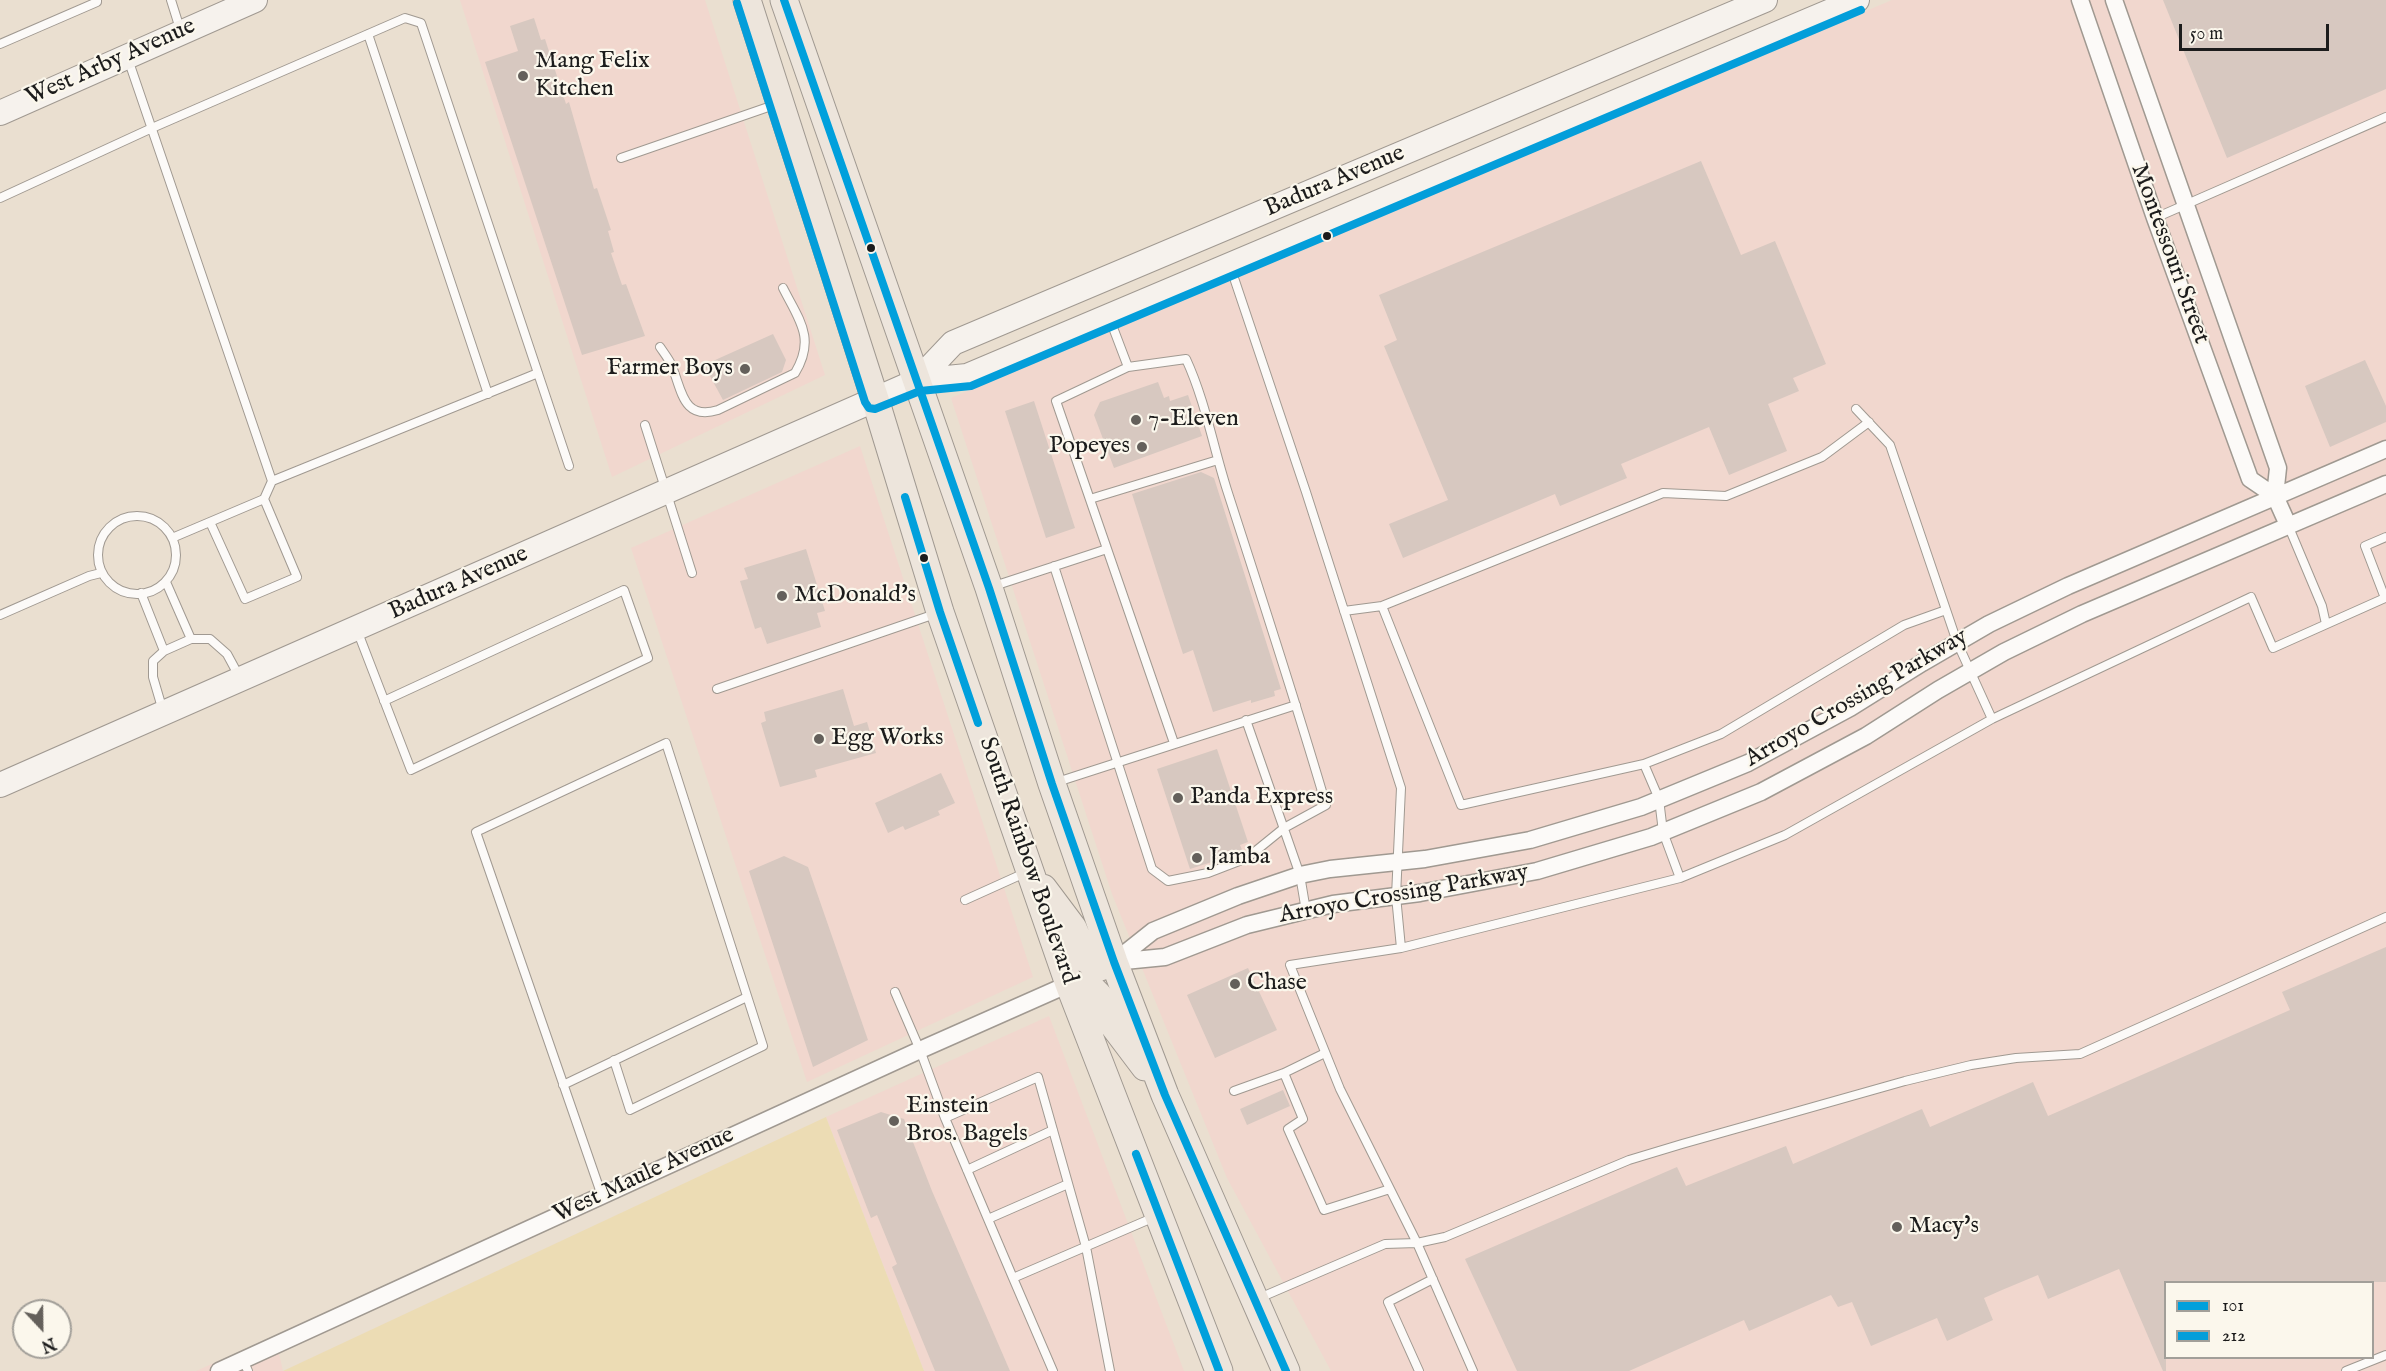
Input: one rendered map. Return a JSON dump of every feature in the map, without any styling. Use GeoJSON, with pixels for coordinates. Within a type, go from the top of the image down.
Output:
{"type":"FeatureCollection","features":[{"type":"Feature","properties":{"kind":"main road","name":"West Arby Avenue"},"geometry":{"type":"LineString","coordinates":[[0,112],[255,0]]}},
{"type":"Feature","properties":{"kind":"main road","name":"South Rainbow Boulevard"},"geometry":{"type":"LineString","coordinates":[[747,0],[875,399],[940,612],[1069,984],[1219,1371]]}},
{"type":"Feature","properties":{"kind":"main road","name":"South Rainbow Boulevard"},"geometry":{"type":"LineString","coordinates":[[784,0],[989,588],[1052,784],[1113,962],[1165,1095],[1286,1371]]}},
{"type":"Feature","properties":{"kind":"main road","name":"Badura Avenue"},"geometry":{"type":"LineString","coordinates":[[917,381],[953,343],[1765,0]]}},
{"type":"Feature","properties":{"kind":"main road","name":"Badura Avenue"},"geometry":{"type":"LineString","coordinates":[[0,785],[917,381],[968,376],[1857,0]]}},
{"type":"Feature","properties":{"kind":"main road"},"geometry":{"type":"LineString","coordinates":[[1216,231],[1230,265]]}},
{"type":"Feature","properties":{"kind":"main road"},"geometry":{"type":"LineString","coordinates":[[1030,870],[1073,928],[1086,959],[1100,967],[1113,962]]}},
{"type":"Feature","properties":{"kind":"main road"},"geometry":{"type":"LineString","coordinates":[[1069,984],[1090,987],[1098,995],[1111,1022],[1165,1095]]}},
{"type":"Feature","properties":{"kind":"street","name":"Montessouri Street"},"geometry":{"type":"LineString","coordinates":[[2080,0],[2155,218],[2250,479],[2275,496]]}},
{"type":"Feature","properties":{"kind":"street","name":"Montessouri Street"},"geometry":{"type":"LineString","coordinates":[[2114,0],[2278,468],[2275,496],[2288,525]]}},
{"type":"Feature","properties":{"kind":"street","name":"Arroyo Crossing Parkway"},"geometry":{"type":"LineString","coordinates":[[1113,962],[1153,931],[1238,896],[1300,875],[1330,869],[1425,859],[1530,840],[1641,807],[1748,763],[1850,708],[1957,642],[2068,586],[2386,449]]}},
{"type":"Feature","properties":{"kind":"street","name":"Arroyo Crossing Parkway"},"geometry":{"type":"LineString","coordinates":[[1113,962],[1165,957],[1247,926],[1333,903],[1420,893],[1537,871],[1663,832],[1772,786],[1866,736],[2004,652],[2082,614],[2386,483]]}},
{"type":"Feature","properties":{"kind":"street","name":"West Maule Avenue"},"geometry":{"type":"LineString","coordinates":[[219,1371],[246,1365],[602,1196],[1069,984]]}},
{"type":"Feature","properties":{"kind":"lane"},"geometry":{"type":"LineString","coordinates":[[0,44],[97,0]]}},
{"type":"Feature","properties":{"kind":"lane"},"geometry":{"type":"LineString","coordinates":[[171,0],[182,32]]}},
{"type":"Feature","properties":{"kind":"lane"},"geometry":{"type":"LineString","coordinates":[[0,198],[152,128],[405,18],[421,23],[569,466]]}},
{"type":"Feature","properties":{"kind":"lane"},"geometry":{"type":"LineString","coordinates":[[368,34],[488,394]]}},
{"type":"Feature","properties":{"kind":"lane"},"geometry":{"type":"LineString","coordinates":[[127,56],[272,481],[264,499],[172,538]]}},
{"type":"Feature","properties":{"kind":"lane"},"geometry":{"type":"LineString","coordinates":[[621,158],[780,102]]}},
{"type":"Feature","properties":{"kind":"lane"},"geometry":{"type":"LineString","coordinates":[[2155,218],[2386,117]]}},
{"type":"Feature","properties":{"kind":"lane"},"geometry":{"type":"LineString","coordinates":[[1230,265],[1401,788],[1396,896],[1401,948]]}},
{"type":"Feature","properties":{"kind":"lane"},"geometry":{"type":"LineString","coordinates":[[660,347],[670,362],[685,402],[698,412],[708,413],[718,410],[795,373],[806,350],[805,337],[783,288]]}},
{"type":"Feature","properties":{"kind":"lane"},"geometry":{"type":"LineString","coordinates":[[1108,316],[1128,368]]}},
{"type":"Feature","properties":{"kind":"lane"},"geometry":{"type":"LineString","coordinates":[[1054,566],[1152,869],[1168,881],[1208,873],[1247,858],[1284,828],[1326,805],[1218,460],[1197,383],[1186,359],[1128,368],[1056,401],[1174,743]]}},
{"type":"Feature","properties":{"kind":"lane"},"geometry":{"type":"LineString","coordinates":[[272,481],[538,373]]}},
{"type":"Feature","properties":{"kind":"lane"},"geometry":{"type":"LineString","coordinates":[[1856,409],[1890,445],[1957,642],[1992,720]]}},
{"type":"Feature","properties":{"kind":"lane"},"geometry":{"type":"LineString","coordinates":[[1344,611],[1382,606],[1663,493],[1726,496],[1822,457],[1869,422]]}},
{"type":"Feature","properties":{"kind":"lane"},"geometry":{"type":"LineString","coordinates":[[645,425],[692,573]]}},
{"type":"Feature","properties":{"kind":"lane"},"geometry":{"type":"LineString","coordinates":[[1090,499],[1218,460]]}},
{"type":"Feature","properties":{"kind":"lane"},"geometry":{"type":"LineString","coordinates":[[210,522],[245,599],[297,577],[264,499]]}},
{"type":"Feature","properties":{"kind":"lane"},"geometry":{"type":"LineString","coordinates":[[143,516],[155,520],[172,538],[176,549],[175,561],[166,582],[154,590],[141,594],[118,590],[101,573],[98,548],[109,526],[119,519],[143,516]]}},
{"type":"Feature","properties":{"kind":"lane"},"geometry":{"type":"LineString","coordinates":[[2288,525],[2322,606],[2326,624]]}},
{"type":"Feature","properties":{"kind":"lane"},"geometry":{"type":"LineString","coordinates":[[1473,1371],[1417,1243],[1340,1089],[1290,965],[1401,948],[1680,878],[1785,835],[1992,720],[2251,597],[2273,648],[2385,598],[2365,546],[2386,537]]}},
{"type":"Feature","properties":{"kind":"lane"},"geometry":{"type":"LineString","coordinates":[[989,588],[1107,549]]}},
{"type":"Feature","properties":{"kind":"lane"},"geometry":{"type":"LineString","coordinates":[[0,615],[101,573]]}},
{"type":"Feature","properties":{"kind":"lane"},"geometry":{"type":"LineString","coordinates":[[166,582],[191,639]]}},
{"type":"Feature","properties":{"kind":"lane"},"geometry":{"type":"LineString","coordinates":[[357,629],[384,701],[411,770],[648,658],[624,590],[384,701]]}},
{"type":"Feature","properties":{"kind":"lane"},"geometry":{"type":"LineString","coordinates":[[141,594],[164,651]]}},
{"type":"Feature","properties":{"kind":"lane"},"geometry":{"type":"LineString","coordinates":[[1382,606],[1461,806],[1644,764],[1721,734],[1904,625],[1946,610]]}},
{"type":"Feature","properties":{"kind":"lane"},"geometry":{"type":"LineString","coordinates":[[717,689],[940,612]]}},
{"type":"Feature","properties":{"kind":"lane"},"geometry":{"type":"LineString","coordinates":[[164,714],[153,677],[153,661],[164,651],[191,639],[210,639],[227,654],[241,680]]}},
{"type":"Feature","properties":{"kind":"lane"},"geometry":{"type":"LineString","coordinates":[[1052,784],[1296,705]]}},
{"type":"Feature","properties":{"kind":"lane"},"geometry":{"type":"LineString","coordinates":[[1246,720],[1300,875],[1306,911]]}},
{"type":"Feature","properties":{"kind":"lane"},"geometry":{"type":"LineString","coordinates":[[602,1196],[476,832],[666,743],[763,1046],[630,1110],[614,1060]]}},
{"type":"Feature","properties":{"kind":"lane"},"geometry":{"type":"LineString","coordinates":[[1644,764],[1659,799],[1663,832],[1680,878]]}},
{"type":"Feature","properties":{"kind":"lane"},"geometry":{"type":"LineString","coordinates":[[965,900],[1030,870]]}},
{"type":"Feature","properties":{"kind":"lane"},"geometry":{"type":"LineString","coordinates":[[1253,1300],[1385,1244],[1417,1243],[1446,1238],[1629,1161],[1682,1144],[1905,1081],[1971,1065],[2016,1058],[2080,1054],[2386,917]]}},
{"type":"Feature","properties":{"kind":"lane"},"geometry":{"type":"LineString","coordinates":[[895,992],[920,1050],[945,1118],[1053,1371]]}},
{"type":"Feature","properties":{"kind":"lane"},"geometry":{"type":"LineString","coordinates":[[563,1085],[747,997]]}},
{"type":"Feature","properties":{"kind":"lane"},"geometry":{"type":"LineString","coordinates":[[1234,1091],[1284,1073],[1325,1053]]}},
{"type":"Feature","properties":{"kind":"lane"},"geometry":{"type":"LineString","coordinates":[[1284,1073],[1303,1119],[1288,1129],[1324,1210],[1390,1189]]}},
{"type":"Feature","properties":{"kind":"lane"},"geometry":{"type":"LineString","coordinates":[[945,1118],[1038,1077],[1086,1247],[1110,1371]]}},
{"type":"Feature","properties":{"kind":"lane"},"geometry":{"type":"LineString","coordinates":[[967,1170],[1053,1130]]}},
{"type":"Feature","properties":{"kind":"lane"},"geometry":{"type":"LineString","coordinates":[[988,1219],[1068,1184]]}},
{"type":"Feature","properties":{"kind":"lane"},"geometry":{"type":"LineString","coordinates":[[1013,1278],[1160,1215]]}},
{"type":"Feature","properties":{"kind":"lane"},"geometry":{"type":"LineString","coordinates":[[1419,1371],[1388,1302],[1433,1279]]}},
{"type":"Feature","properties":{"kind":"lane"},"geometry":{"type":"LineString","coordinates":[[2346,1371],[2386,1355]]}},
{"type":"Feature","properties":{"kind":"shaded area"},"geometry":{"type":"Polygon","coordinates":[[[460,0],[705,0],[825,375],[612,477],[460,0]]]}},
{"type":"Feature","properties":{"kind":"shaded area"},"geometry":{"type":"Polygon","coordinates":[[[1892,0],[2386,0],[2386,1371],[1331,1371],[1227,1178],[1112,894],[951,398],[1892,0]]]}},
{"type":"Feature","properties":{"kind":"shaded area"},"geometry":{"type":"Polygon","coordinates":[[[860,446],[1033,977],[807,1082],[631,548],[860,446]]]}},
{"type":"Feature","properties":{"kind":"shaded area"},"geometry":{"type":"Polygon","coordinates":[[[1049,1016],[1184,1371],[924,1371],[826,1117],[1049,1016]]]}},
{"type":"Feature","properties":{"kind":"shaded area"},"geometry":{"type":"Polygon","coordinates":[[[275,1336],[283,1371],[196,1371],[275,1336]]]}},
{"type":"Feature","properties":{"kind":"sand"},"geometry":{"type":"Polygon","coordinates":[[[826,1117],[924,1371],[283,1371],[826,1117]]]}},
{"type":"Feature","properties":{"kind":"building"},"geometry":{"type":"Polygon","coordinates":[[[2163,0],[2386,0],[2386,89],[2227,158],[2163,0]]]}},
{"type":"Feature","properties":{"kind":"building"},"geometry":{"type":"Polygon","coordinates":[[[534,18],[541,40],[545,39],[566,104],[569,102],[594,189],[597,188],[611,230],[608,231],[614,252],[611,253],[622,285],[626,284],[645,336],[582,355],[485,62],[518,51],[510,26],[534,18]]]}},
{"type":"Feature","properties":{"kind":"building"},"geometry":{"type":"Polygon","coordinates":[[[1701,161],[1741,255],[1775,241],[1826,364],[1793,378],[1799,391],[1768,404],[1787,451],[1729,475],[1709,427],[1621,464],[1627,478],[1560,506],[1555,494],[1403,558],[1389,524],[1448,500],[1384,346],[1397,340],[1379,295],[1701,161]]]}},
{"type":"Feature","properties":{"kind":"building","name":"Farmer Boys"},"geometry":{"type":"Polygon","coordinates":[[[773,334],[786,360],[782,372],[723,400],[704,365],[773,334]]]}},
{"type":"Feature","properties":{"kind":"building"},"geometry":{"type":"Polygon","coordinates":[[[2365,360],[2386,406],[2386,422],[2330,447],[2305,386],[2365,360]]]}},
{"type":"Feature","properties":{"kind":"building"},"geometry":{"type":"Polygon","coordinates":[[[1158,382],[1164,398],[1169,396],[1170,401],[1188,395],[1202,436],[1114,468],[1094,415],[1100,402],[1158,382]]]}},
{"type":"Feature","properties":{"kind":"building"},"geometry":{"type":"Polygon","coordinates":[[[1034,401],[1075,528],[1046,538],[1005,411],[1034,401]]]}},
{"type":"Feature","properties":{"kind":"building"},"geometry":{"type":"Polygon","coordinates":[[[1201,472],[1214,478],[1281,689],[1274,691],[1275,696],[1251,703],[1251,700],[1213,712],[1193,650],[1183,654],[1132,494],[1201,472]]]}},
{"type":"Feature","properties":{"kind":"building","name":"McDonald's"},"geometry":{"type":"Polygon","coordinates":[[[806,549],[825,611],[817,613],[821,627],[767,644],[761,627],[755,629],[740,581],[748,579],[744,568],[806,549]]]}},
{"type":"Feature","properties":{"kind":"building","name":"Egg Works"},"geometry":{"type":"Polygon","coordinates":[[[843,689],[854,726],[867,722],[876,753],[815,770],[817,777],[780,787],[761,723],[766,721],[764,712],[843,689]]]}},
{"type":"Feature","properties":{"kind":"building"},"geometry":{"type":"Polygon","coordinates":[[[1217,749],[1248,842],[1240,845],[1243,852],[1190,869],[1157,769],[1217,749]]]}},
{"type":"Feature","properties":{"kind":"building"},"geometry":{"type":"Polygon","coordinates":[[[941,773],[955,803],[938,811],[940,815],[905,830],[903,826],[888,833],[875,803],[941,773]]]}},
{"type":"Feature","properties":{"kind":"building"},"geometry":{"type":"Polygon","coordinates":[[[784,856],[808,867],[868,1040],[813,1067],[749,871],[784,856]]]}},
{"type":"Feature","properties":{"kind":"building"},"geometry":{"type":"Polygon","coordinates":[[[2386,947],[2386,1282],[2164,1281],[2166,1371],[2163,1371],[2119,1269],[2048,1299],[2038,1275],[2002,1290],[1984,1298],[1993,1320],[1947,1341],[1937,1318],[1871,1346],[1852,1302],[1838,1307],[1831,1295],[1749,1331],[1744,1320],[1629,1371],[1517,1371],[1465,1259],[1677,1167],[1686,1186],[1786,1146],[1793,1164],[1922,1109],[1930,1127],[2033,1082],[2048,1116],[2290,1010],[2282,992],[2386,947]]]}},
{"type":"Feature","properties":{"kind":"building"},"geometry":{"type":"Polygon","coordinates":[[[1248,968],[1277,1030],[1215,1058],[1187,995],[1248,968]]]}},
{"type":"Feature","properties":{"kind":"building"},"geometry":{"type":"Polygon","coordinates":[[[1283,1090],[1290,1106],[1247,1125],[1240,1109],[1283,1090]]]}},
{"type":"Feature","properties":{"kind":"building"},"geometry":{"type":"Polygon","coordinates":[[[881,1112],[904,1119],[932,1191],[1010,1371],[935,1371],[892,1267],[897,1264],[877,1215],[871,1218],[837,1130],[881,1112]]]}},
{"type":"Feature","properties":{"kind":"transit line","name":"101"},"geometry":{"type":"LineString","coordinates":[[784,0],[989,588],[1052,784],[1114,962],[1165,1095],[1286,1371]]}},
{"type":"Feature","properties":{"kind":"transit line","name":"212"},"geometry":{"type":"LineString","coordinates":[[737,3],[865,402],[869,408],[875,409],[920,391],[971,386],[1861,10]]}},
{"type":"Feature","properties":{"kind":"transit line","name":"101"},"geometry":{"type":"LineString","coordinates":[[905,497],[940,612],[978,723]]}},
{"type":"Feature","properties":{"kind":"transit line","name":"101"},"geometry":{"type":"LineString","coordinates":[[1136,1154],[1219,1371]]}},
{"type":"Feature","properties":{"kind":"place","name":"Mang Felix Kitchen"},"geometry":{"type":"Point","coordinates":[523,76]}},
{"type":"Feature","properties":{"kind":"place","name":"Farmer Boys"},"geometry":{"type":"Point","coordinates":[745,369]}},
{"type":"Feature","properties":{"kind":"place","name":"7-Eleven"},"geometry":{"type":"Point","coordinates":[1136,420]}},
{"type":"Feature","properties":{"kind":"place","name":"Popeyes"},"geometry":{"type":"Point","coordinates":[1142,447]}},
{"type":"Feature","properties":{"kind":"place","name":"McDonald's"},"geometry":{"type":"Point","coordinates":[782,596]}},
{"type":"Feature","properties":{"kind":"place","name":"Egg Works"},"geometry":{"type":"Point","coordinates":[819,739]}},
{"type":"Feature","properties":{"kind":"place","name":"Panda Express"},"geometry":{"type":"Point","coordinates":[1178,798]}},
{"type":"Feature","properties":{"kind":"place","name":"Jamba"},"geometry":{"type":"Point","coordinates":[1197,858]}},
{"type":"Feature","properties":{"kind":"place","name":"Chase"},"geometry":{"type":"Point","coordinates":[1235,984]}},
{"type":"Feature","properties":{"kind":"place","name":"Einstein Bros. Bagels"},"geometry":{"type":"Point","coordinates":[894,1121]}},
{"type":"Feature","properties":{"kind":"place","name":"Macy's"},"geometry":{"type":"Point","coordinates":[1897,1227]}}]}
